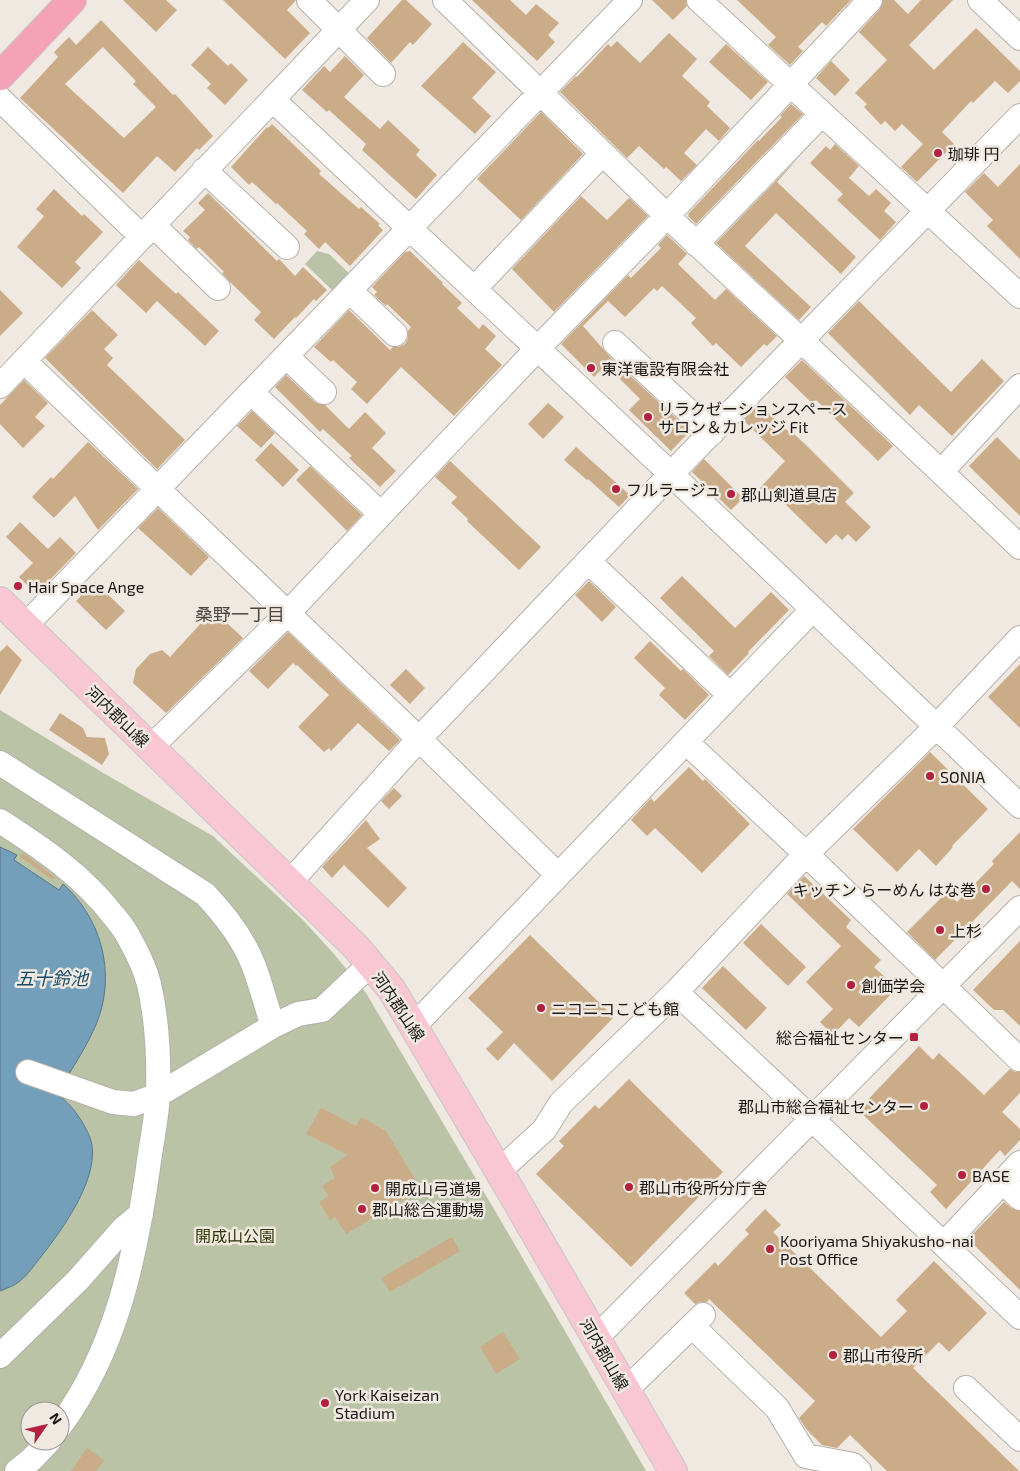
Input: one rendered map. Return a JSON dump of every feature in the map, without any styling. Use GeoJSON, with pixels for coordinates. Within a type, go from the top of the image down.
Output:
{"type":"FeatureCollection","features":[{"type":"Feature","properties":{"kind":"highway"},"geometry":{"type":"LineString","coordinates":[[0,76],[72,0]]}},
{"type":"Feature","properties":{"kind":"main road","name":"河内郡山線"},"geometry":{"type":"LineString","coordinates":[[0,601],[290,882],[361,953],[392,990],[500,1171],[673,1471]]}},
{"type":"Feature","properties":{"kind":"street"},"geometry":{"type":"LineString","coordinates":[[309,0],[383,74]]}},
{"type":"Feature","properties":{"kind":"street"},"geometry":{"type":"LineString","coordinates":[[0,386],[367,0]]}},
{"type":"Feature","properties":{"kind":"street"},"geometry":{"type":"LineString","coordinates":[[445,0],[666,216],[802,341],[1020,547]]}},
{"type":"Feature","properties":{"kind":"street"},"geometry":{"type":"LineString","coordinates":[[25,626],[630,0]]}},
{"type":"Feature","properties":{"kind":"street"},"geometry":{"type":"LineString","coordinates":[[699,0],[1020,296]]}},
{"type":"Feature","properties":{"kind":"street"},"geometry":{"type":"LineString","coordinates":[[980,0],[1020,38]]}},
{"type":"Feature","properties":{"kind":"street"},"geometry":{"type":"LineString","coordinates":[[151,747],[287,614],[538,348],[666,216],[790,84],[856,5]]}},
{"type":"Feature","properties":{"kind":"street"},"geometry":{"type":"LineString","coordinates":[[0,99],[148,231],[218,288]]}},
{"type":"Feature","properties":{"kind":"street"},"geometry":{"type":"LineString","coordinates":[[273,100],[538,348],[1020,806]]}},
{"type":"Feature","properties":{"kind":"street"},"geometry":{"type":"LineString","coordinates":[[696,244],[822,114]]}},
{"type":"Feature","properties":{"kind":"street"},"geometry":{"type":"LineString","coordinates":[[290,882],[419,739],[588,561],[1020,116]]}},
{"type":"Feature","properties":{"kind":"street"},"geometry":{"type":"LineString","coordinates":[[474,289],[602,154]]}},
{"type":"Feature","properties":{"kind":"street"},"geometry":{"type":"LineString","coordinates":[[204,170],[287,247]]}},
{"type":"Feature","properties":{"kind":"street"},"geometry":{"type":"LineString","coordinates":[[350,291],[395,334]]}},
{"type":"Feature","properties":{"kind":"street"},"geometry":{"type":"LineString","coordinates":[[615,343],[712,433]]}},
{"type":"Feature","properties":{"kind":"street"},"geometry":{"type":"LineString","coordinates":[[286,356],[324,392]]}},
{"type":"Feature","properties":{"kind":"street"},"geometry":{"type":"LineString","coordinates":[[24,361],[419,739],[557,874]]}},
{"type":"Feature","properties":{"kind":"street"},"geometry":{"type":"LineString","coordinates":[[941,472],[1020,386]]}},
{"type":"Feature","properties":{"kind":"street"},"geometry":{"type":"LineString","coordinates":[[251,392],[381,514]]}},
{"type":"Feature","properties":{"kind":"street"},"geometry":{"type":"LineString","coordinates":[[588,561],[730,695]]}},
{"type":"Feature","properties":{"kind":"street"},"geometry":{"type":"LineString","coordinates":[[414,1026],[557,874],[813,609]]}},
{"type":"Feature","properties":{"kind":"street"},"geometry":{"type":"LineString","coordinates":[[500,1171],[544,1130],[561,1103],[676,992],[806,854],[936,727],[1020,638]]}},
{"type":"Feature","properties":{"kind":"street"},"geometry":{"type":"LineString","coordinates":[[686,742],[806,854],[1018,1059]]}},
{"type":"Feature","properties":{"kind":"street"},"geometry":{"type":"LineString","coordinates":[[0,763],[205,894],[215,904],[244,946],[253,964],[273,1026]]}},
{"type":"Feature","properties":{"kind":"street"},"geometry":{"type":"LineString","coordinates":[[0,822],[50,854],[76,874],[102,900],[128,934],[149,983],[155,1023],[158,1095],[136,1244],[124,1293],[105,1348],[70,1412]]}},
{"type":"Feature","properties":{"kind":"street"},"geometry":{"type":"LineString","coordinates":[[596,1338],[1020,908]]}},
{"type":"Feature","properties":{"kind":"street"},"geometry":{"type":"LineString","coordinates":[[28,1072],[113,1102],[134,1104],[158,1095],[273,1026],[298,1014],[322,1010],[360,974]]}},
{"type":"Feature","properties":{"kind":"street"},"geometry":{"type":"LineString","coordinates":[[676,992],[1020,1316]]}},
{"type":"Feature","properties":{"kind":"street"},"geometry":{"type":"LineString","coordinates":[[944,1244],[1020,1163]]}},
{"type":"Feature","properties":{"kind":"street"},"geometry":{"type":"LineString","coordinates":[[1002,1181],[1020,1198]]}},
{"type":"Feature","properties":{"kind":"street"},"geometry":{"type":"LineString","coordinates":[[0,1356],[78,1280],[118,1233],[141,1214]]}},
{"type":"Feature","properties":{"kind":"street"},"geometry":{"type":"LineString","coordinates":[[626,1390],[698,1321],[777,1408],[799,1464],[853,1465],[860,1471]]}},
{"type":"Feature","properties":{"kind":"street"},"geometry":{"type":"LineString","coordinates":[[966,1388],[1020,1439]]}},
{"type":"Feature","properties":{"kind":"street"},"geometry":{"type":"LineString","coordinates":[[18,1471],[40,1451]]}},
{"type":"Feature","properties":{"kind":"green space"},"geometry":{"type":"Polygon","coordinates":[[[317,251],[329,254],[351,275],[334,292],[305,264],[317,251]]]}},
{"type":"Feature","properties":{"kind":"green space","name":"開成山公園"},"geometry":{"type":"Polygon","coordinates":[[[0,710],[105,774],[213,836],[303,920],[334,954],[366,993],[646,1471],[0,1471],[0,710]]]}},
{"type":"Feature","properties":{"kind":"water","name":"五十鈴池"},"geometry":{"type":"Polygon","coordinates":[[[0,847],[17,855],[14,860],[59,890],[63,884],[77,898],[97,932],[105,969],[105,989],[102,1008],[95,1027],[67,1077],[24,1061],[17,1078],[55,1093],[73,1108],[89,1135],[92,1150],[91,1166],[79,1200],[49,1246],[23,1279],[0,1291],[0,847]]]}},
{"type":"Feature","properties":{"kind":"building"},"geometry":{"type":"Polygon","coordinates":[[[123,0],[166,0],[177,10],[156,32],[123,0]]]}},
{"type":"Feature","properties":{"kind":"building"},"geometry":{"type":"Polygon","coordinates":[[[223,0],[296,0],[287,10],[310,33],[285,59],[223,0]]]}},
{"type":"Feature","properties":{"kind":"building"},"geometry":{"type":"Polygon","coordinates":[[[402,0],[406,0],[432,24],[413,45],[410,42],[391,63],[367,38],[402,0]]]}},
{"type":"Feature","properties":{"kind":"building"},"geometry":{"type":"Polygon","coordinates":[[[472,0],[510,0],[526,15],[536,4],[559,23],[548,35],[555,42],[537,61],[472,0]]]}},
{"type":"Feature","properties":{"kind":"building"},"geometry":{"type":"Polygon","coordinates":[[[652,0],[686,0],[687,6],[673,20],[652,0]]]}},
{"type":"Feature","properties":{"kind":"building"},"geometry":{"type":"Polygon","coordinates":[[[737,0],[851,0],[826,26],[822,22],[798,47],[803,51],[790,65],[768,45],[776,37],[737,0]]]}},
{"type":"Feature","properties":{"kind":"building"},"geometry":{"type":"Polygon","coordinates":[[[883,0],[894,0],[908,14],[921,0],[953,0],[909,45],[934,70],[976,28],[1020,71],[1020,81],[1008,93],[995,81],[973,103],[971,101],[942,132],[954,144],[917,182],[901,167],[923,144],[902,124],[895,131],[885,121],[881,125],[864,107],[867,104],[855,93],[887,60],[859,32],[880,9],[883,0]]]}},
{"type":"Feature","properties":{"kind":"building"},"geometry":{"type":"Polygon","coordinates":[[[101,20],[173,95],[175,94],[213,136],[199,150],[197,148],[175,172],[157,156],[123,193],[20,98],[58,57],[54,52],[69,37],[76,45],[101,20]],[[103,47],[65,84],[124,138],[156,107],[133,84],[136,81],[103,47]]]}},
{"type":"Feature","properties":{"kind":"building"},"geometry":{"type":"Polygon","coordinates":[[[669,33],[697,59],[682,76],[710,102],[707,106],[730,128],[719,141],[706,129],[684,153],[697,165],[681,181],[666,167],[664,169],[639,146],[627,158],[560,92],[608,44],[611,47],[617,41],[640,63],[669,33]]]}},
{"type":"Feature","properties":{"kind":"building"},"geometry":{"type":"Polygon","coordinates":[[[463,42],[496,72],[472,98],[491,116],[475,134],[421,86],[463,42]]]}},
{"type":"Feature","properties":{"kind":"building"},"geometry":{"type":"Polygon","coordinates":[[[726,44],[768,82],[751,100],[709,62],[726,44]]]}},
{"type":"Feature","properties":{"kind":"building"},"geometry":{"type":"Polygon","coordinates":[[[208,47],[228,66],[231,63],[248,80],[225,105],[207,88],[211,84],[191,65],[208,47]]]}},
{"type":"Feature","properties":{"kind":"building"},"geometry":{"type":"Polygon","coordinates":[[[345,56],[364,75],[344,97],[380,129],[388,120],[420,150],[416,155],[437,175],[416,199],[362,150],[366,144],[329,110],[327,112],[302,90],[324,66],[330,72],[345,56]]]}},
{"type":"Feature","properties":{"kind":"building"},"geometry":{"type":"Polygon","coordinates":[[[831,61],[850,80],[835,96],[816,78],[831,61]]]}},
{"type":"Feature","properties":{"kind":"building"},"geometry":{"type":"Polygon","coordinates":[[[791,104],[803,114],[696,224],[688,214],[782,117],[780,116],[791,104]]]}},
{"type":"Feature","properties":{"kind":"building"},"geometry":{"type":"Polygon","coordinates":[[[541,112],[583,154],[521,220],[477,179],[541,112]]]}},
{"type":"Feature","properties":{"kind":"building"},"geometry":{"type":"Polygon","coordinates":[[[272,124],[321,171],[319,174],[359,209],[361,207],[380,224],[378,225],[383,230],[350,266],[325,242],[319,249],[304,234],[307,231],[277,203],[252,182],[249,185],[231,167],[267,127],[272,124]]]}},
{"type":"Feature","properties":{"kind":"building"},"geometry":{"type":"Polygon","coordinates":[[[835,144],[859,166],[849,178],[869,196],[876,189],[891,203],[884,211],[896,222],[880,240],[837,200],[843,194],[810,163],[826,146],[830,150],[835,144]]]}},
{"type":"Feature","properties":{"kind":"building"},"geometry":{"type":"Polygon","coordinates":[[[799,157],[777,182],[856,257],[841,274],[776,213],[745,246],[811,307],[799,320],[716,243],[799,157]]]}},
{"type":"Feature","properties":{"kind":"building"},"geometry":{"type":"Polygon","coordinates":[[[1020,164],[1020,259],[987,226],[993,220],[965,192],[984,173],[998,187],[1020,164]]]}},
{"type":"Feature","properties":{"kind":"building"},"geometry":{"type":"Polygon","coordinates":[[[54,189],[82,216],[84,214],[103,232],[75,262],[81,268],[62,288],[17,247],[44,216],[36,209],[54,189]]]}},
{"type":"Feature","properties":{"kind":"building"},"geometry":{"type":"Polygon","coordinates":[[[208,193],[277,261],[279,259],[295,276],[303,267],[327,290],[316,301],[314,299],[274,339],[254,320],[261,312],[230,282],[222,273],[224,272],[199,247],[197,249],[188,240],[190,237],[183,231],[205,210],[198,203],[208,193]]]}},
{"type":"Feature","properties":{"kind":"building"},"geometry":{"type":"Polygon","coordinates":[[[581,196],[607,220],[629,198],[648,216],[554,312],[512,269],[581,196]]]}},
{"type":"Feature","properties":{"kind":"building"},"geometry":{"type":"Polygon","coordinates":[[[667,235],[687,254],[678,264],[715,300],[726,289],[777,336],[767,346],[764,344],[741,367],[716,343],[713,346],[691,323],[696,318],[662,286],[657,291],[654,288],[625,317],[608,301],[583,326],[612,359],[594,377],[561,344],[628,275],[631,278],[661,248],[658,245],[667,235]]]}},
{"type":"Feature","properties":{"kind":"building"},"geometry":{"type":"Polygon","coordinates":[[[410,251],[462,303],[457,308],[479,329],[483,324],[496,336],[485,349],[502,365],[454,416],[401,367],[367,404],[351,389],[357,382],[333,360],[331,362],[314,347],[349,310],[390,350],[393,347],[405,344],[411,327],[387,304],[386,306],[374,295],[377,292],[372,287],[405,252],[410,251]]]}},
{"type":"Feature","properties":{"kind":"building"},"geometry":{"type":"Polygon","coordinates":[[[139,260],[176,294],[178,292],[219,331],[205,346],[157,301],[146,313],[116,285],[139,260]]]}},
{"type":"Feature","properties":{"kind":"building"},"geometry":{"type":"Polygon","coordinates":[[[0,290],[23,313],[0,336],[0,290]]]}},
{"type":"Feature","properties":{"kind":"building"},"geometry":{"type":"Polygon","coordinates":[[[859,301],[951,392],[982,359],[1004,381],[952,436],[919,405],[910,415],[828,333],[859,301]]]}},
{"type":"Feature","properties":{"kind":"building"},"geometry":{"type":"Polygon","coordinates":[[[92,310],[118,335],[104,349],[113,358],[107,365],[185,440],[157,469],[45,358],[92,310]]]}},
{"type":"Feature","properties":{"kind":"building"},"geometry":{"type":"Polygon","coordinates":[[[612,359],[690,431],[671,451],[629,410],[640,399],[606,365],[612,359]]]}},
{"type":"Feature","properties":{"kind":"building"},"geometry":{"type":"Polygon","coordinates":[[[802,360],[893,446],[878,461],[816,400],[812,403],[785,377],[802,360]]]}},
{"type":"Feature","properties":{"kind":"building"},"geometry":{"type":"Polygon","coordinates":[[[286,375],[315,402],[325,405],[349,429],[365,412],[386,433],[372,448],[396,471],[380,487],[349,458],[352,456],[323,429],[320,432],[275,387],[286,375]]]}},
{"type":"Feature","properties":{"kind":"building"},"geometry":{"type":"Polygon","coordinates":[[[24,380],[48,403],[35,417],[45,426],[23,448],[0,424],[0,405],[24,380]]]}},
{"type":"Feature","properties":{"kind":"building"},"geometry":{"type":"Polygon","coordinates":[[[548,403],[564,417],[543,439],[528,424],[548,403]]]}},
{"type":"Feature","properties":{"kind":"building"},"geometry":{"type":"Polygon","coordinates":[[[759,403],[791,434],[792,432],[808,447],[854,493],[845,502],[871,527],[856,542],[848,534],[842,540],[836,534],[826,544],[778,497],[773,501],[760,488],[785,461],[743,420],[759,403]]]}},
{"type":"Feature","properties":{"kind":"building"},"geometry":{"type":"Polygon","coordinates":[[[252,411],[275,433],[261,448],[237,426],[252,411]]]}},
{"type":"Feature","properties":{"kind":"building"},"geometry":{"type":"Polygon","coordinates":[[[997,437],[1020,460],[1020,516],[969,466],[997,437]]]}},
{"type":"Feature","properties":{"kind":"building"},"geometry":{"type":"Polygon","coordinates":[[[88,442],[138,489],[98,530],[75,496],[54,518],[32,497],[51,477],[53,479],[88,442]]]}},
{"type":"Feature","properties":{"kind":"building"},"geometry":{"type":"Polygon","coordinates":[[[271,443],[299,470],[283,487],[255,460],[271,443]]]}},
{"type":"Feature","properties":{"kind":"building"},"geometry":{"type":"Polygon","coordinates":[[[576,447],[630,495],[619,507],[564,460],[576,447]]]}},
{"type":"Feature","properties":{"kind":"building"},"geometry":{"type":"Polygon","coordinates":[[[704,459],[743,498],[731,510],[692,472],[704,459]]]}},
{"type":"Feature","properties":{"kind":"building"},"geometry":{"type":"Polygon","coordinates":[[[450,461],[541,547],[519,570],[467,521],[468,519],[451,503],[457,497],[435,477],[450,461]]]}},
{"type":"Feature","properties":{"kind":"building"},"geometry":{"type":"Polygon","coordinates":[[[310,466],[362,515],[347,531],[296,480],[310,466]]]}},
{"type":"Feature","properties":{"kind":"building"},"geometry":{"type":"Polygon","coordinates":[[[158,508],[209,557],[191,576],[138,528],[158,508]]]}},
{"type":"Feature","properties":{"kind":"building"},"geometry":{"type":"Polygon","coordinates":[[[20,522],[48,549],[60,537],[76,553],[36,594],[19,577],[33,563],[6,537],[20,522]]]}},
{"type":"Feature","properties":{"kind":"building"},"geometry":{"type":"Polygon","coordinates":[[[682,576],[735,628],[771,592],[789,610],[728,675],[709,656],[714,651],[660,598],[682,576]]]}},
{"type":"Feature","properties":{"kind":"building"},"geometry":{"type":"Polygon","coordinates":[[[589,581],[616,607],[602,622],[575,595],[589,581]]]}},
{"type":"Feature","properties":{"kind":"building"},"geometry":{"type":"Polygon","coordinates":[[[95,582],[125,611],[106,630],[76,601],[95,582]]]}},
{"type":"Feature","properties":{"kind":"building"},"geometry":{"type":"Polygon","coordinates":[[[213,610],[243,638],[166,713],[133,683],[136,669],[150,654],[162,650],[170,657],[213,610]]]}},
{"type":"Feature","properties":{"kind":"building"},"geometry":{"type":"Polygon","coordinates":[[[288,632],[400,740],[389,751],[358,723],[331,751],[329,748],[324,752],[298,727],[329,695],[293,663],[268,689],[249,671],[288,632]]]}},
{"type":"Feature","properties":{"kind":"building"},"geometry":{"type":"Polygon","coordinates":[[[650,641],[681,671],[683,669],[709,695],[685,720],[659,695],[665,688],[634,658],[650,641]]]}},
{"type":"Feature","properties":{"kind":"building"},"geometry":{"type":"Polygon","coordinates":[[[7,645],[22,660],[0,695],[0,652],[7,645]]]}},
{"type":"Feature","properties":{"kind":"building"},"geometry":{"type":"Polygon","coordinates":[[[1020,664],[1020,728],[988,697],[1020,664]]]}},
{"type":"Feature","properties":{"kind":"building"},"geometry":{"type":"Polygon","coordinates":[[[406,669],[425,688],[410,704],[390,685],[406,669]]]}},
{"type":"Feature","properties":{"kind":"building"},"geometry":{"type":"Polygon","coordinates":[[[60,713],[83,728],[87,737],[105,738],[109,754],[102,765],[49,730],[60,713]]]}},
{"type":"Feature","properties":{"kind":"building"},"geometry":{"type":"Polygon","coordinates":[[[930,752],[988,809],[952,846],[936,866],[919,849],[897,872],[853,829],[930,752]]]}},
{"type":"Feature","properties":{"kind":"building"},"geometry":{"type":"Polygon","coordinates":[[[689,767],[703,781],[705,779],[750,824],[702,873],[655,828],[647,836],[631,820],[651,798],[654,802],[689,767]]]}},
{"type":"Feature","properties":{"kind":"building"},"geometry":{"type":"Polygon","coordinates":[[[394,788],[402,796],[389,809],[381,801],[394,788]]]}},
{"type":"Feature","properties":{"kind":"building"},"geometry":{"type":"Polygon","coordinates":[[[366,820],[380,839],[367,848],[407,888],[388,908],[344,865],[332,878],[322,867],[366,820]]]}},
{"type":"Feature","properties":{"kind":"building"},"geometry":{"type":"Polygon","coordinates":[[[1020,832],[1020,889],[1012,881],[935,960],[907,932],[947,892],[957,902],[994,864],[992,861],[1020,832]]]}},
{"type":"Feature","properties":{"kind":"building"},"geometry":{"type":"Polygon","coordinates":[[[23,853],[55,877],[53,880],[20,857],[23,853]]]}},
{"type":"Feature","properties":{"kind":"building","name":"創価学会"},"geometry":{"type":"Polygon","coordinates":[[[804,876],[851,920],[846,927],[881,960],[874,967],[897,988],[859,1027],[849,1018],[833,1035],[820,1022],[833,1009],[806,982],[841,946],[787,894],[804,876]]]}},
{"type":"Feature","properties":{"kind":"building"},"geometry":{"type":"Polygon","coordinates":[[[761,924],[806,967],[788,986],[743,943],[761,924]]]}},
{"type":"Feature","properties":{"kind":"building","name":"ニコニコこども館"},"geometry":{"type":"Polygon","coordinates":[[[530,935],[614,1017],[552,1081],[514,1043],[498,1061],[486,1049],[503,1032],[468,998],[530,935]]]}},
{"type":"Feature","properties":{"kind":"building"},"geometry":{"type":"Polygon","coordinates":[[[1020,941],[1020,1026],[1003,1010],[994,1010],[973,990],[1020,941]]]}},
{"type":"Feature","properties":{"kind":"building"},"geometry":{"type":"Polygon","coordinates":[[[723,966],[767,1008],[746,1030],[702,988],[723,966]]]}},
{"type":"Feature","properties":{"kind":"building","name":"郡山市総合福祉センター"},"geometry":{"type":"Polygon","coordinates":[[[919,1046],[933,1060],[939,1053],[984,1095],[1010,1069],[1020,1072],[1020,1093],[1002,1112],[1020,1129],[1020,1140],[1005,1156],[1000,1150],[946,1209],[930,1192],[937,1185],[858,1110],[919,1046]]]}},
{"type":"Feature","properties":{"kind":"building","name":"郡山市役所分庁舎"},"geometry":{"type":"Polygon","coordinates":[[[629,1079],[723,1172],[631,1267],[536,1174],[564,1146],[559,1141],[595,1105],[599,1109],[629,1079]]]}},
{"type":"Feature","properties":{"kind":"building"},"geometry":{"type":"Polygon","coordinates":[[[321,1108],[356,1126],[361,1117],[386,1131],[421,1189],[346,1234],[335,1217],[330,1220],[319,1202],[329,1196],[322,1186],[335,1178],[330,1167],[348,1155],[306,1134],[321,1108]]]}},
{"type":"Feature","properties":{"kind":"building"},"geometry":{"type":"Polygon","coordinates":[[[1004,1202],[1011,1208],[1020,1211],[1020,1290],[968,1239],[1004,1202]]]}},
{"type":"Feature","properties":{"kind":"building","name":"郡山市役所"},"geometry":{"type":"Polygon","coordinates":[[[765,1209],[781,1225],[773,1232],[881,1337],[907,1311],[896,1300],[934,1261],[987,1313],[949,1352],[939,1342],[913,1368],[1019,1471],[887,1471],[850,1435],[837,1448],[822,1445],[807,1430],[799,1418],[815,1401],[709,1299],[707,1302],[695,1304],[684,1293],[715,1262],[718,1266],[749,1234],[745,1230],[765,1209]]]}},
{"type":"Feature","properties":{"kind":"building"},"geometry":{"type":"Polygon","coordinates":[[[452,1237],[460,1251],[390,1292],[381,1278],[452,1237]]]}},
{"type":"Feature","properties":{"kind":"building"},"geometry":{"type":"Polygon","coordinates":[[[503,1332],[520,1359],[496,1374],[480,1347],[503,1332]]]}},
{"type":"Feature","properties":{"kind":"building"},"geometry":{"type":"Polygon","coordinates":[[[87,1448],[104,1460],[96,1471],[71,1471],[87,1448]]]}},
{"type":"Feature","properties":{"kind":"place","name":"珈琲 円"},"geometry":{"type":"Point","coordinates":[938,153]}},
{"type":"Feature","properties":{"kind":"place","name":"東洋電設有限会社"},"geometry":{"type":"Point","coordinates":[591,368]}},
{"type":"Feature","properties":{"kind":"place","name":"リラクゼーションスペース サロン＆カレッジ Fit"},"geometry":{"type":"Point","coordinates":[648,417]}},
{"type":"Feature","properties":{"kind":"place","name":"フルラージュ"},"geometry":{"type":"Point","coordinates":[616,489]}},
{"type":"Feature","properties":{"kind":"place","name":"郡山剣道具店"},"geometry":{"type":"Point","coordinates":[731,494]}},
{"type":"Feature","properties":{"kind":"place","name":"Hair Space Ange"},"geometry":{"type":"Point","coordinates":[18,586]}},
{"type":"Feature","properties":{"kind":"place","name":"SONIA"},"geometry":{"type":"Point","coordinates":[930,776]}},
{"type":"Feature","properties":{"kind":"place","name":"キッチン らーめん はな巻"},"geometry":{"type":"Point","coordinates":[986,889]}},
{"type":"Feature","properties":{"kind":"place","name":"上杉"},"geometry":{"type":"Point","coordinates":[940,930]}},
{"type":"Feature","properties":{"kind":"place","name":"創価学会"},"geometry":{"type":"Point","coordinates":[851,985]}},
{"type":"Feature","properties":{"kind":"place","name":"ニコニコこども館"},"geometry":{"type":"Point","coordinates":[541,1008]}},
{"type":"Feature","properties":{"kind":"place","name":"総合福祉センター"},"geometry":{"type":"Point","coordinates":[914,1037]}},
{"type":"Feature","properties":{"kind":"place","name":"郡山市総合福祉センター"},"geometry":{"type":"Point","coordinates":[924,1106]}},
{"type":"Feature","properties":{"kind":"place","name":"BASE"},"geometry":{"type":"Point","coordinates":[962,1175]}},
{"type":"Feature","properties":{"kind":"place","name":"郡山市役所分庁舎"},"geometry":{"type":"Point","coordinates":[629,1187]}},
{"type":"Feature","properties":{"kind":"place","name":"開成山弓道場"},"geometry":{"type":"Point","coordinates":[375,1188]}},
{"type":"Feature","properties":{"kind":"place","name":"郡山総合運動場"},"geometry":{"type":"Point","coordinates":[362,1209]}},
{"type":"Feature","properties":{"kind":"place","name":"Kooriyama Shiyakusho-nai Post Office"},"geometry":{"type":"Point","coordinates":[770,1249]}},
{"type":"Feature","properties":{"kind":"place","name":"郡山市役所"},"geometry":{"type":"Point","coordinates":[833,1355]}},
{"type":"Feature","properties":{"kind":"place","name":"York Kaiseizan Stadium"},"geometry":{"type":"Point","coordinates":[325,1403]}},
{"type":"Feature","properties":{"kind":"district","name":"桑野一丁目"},"geometry":{"type":"Point","coordinates":[240,614]}}]}
